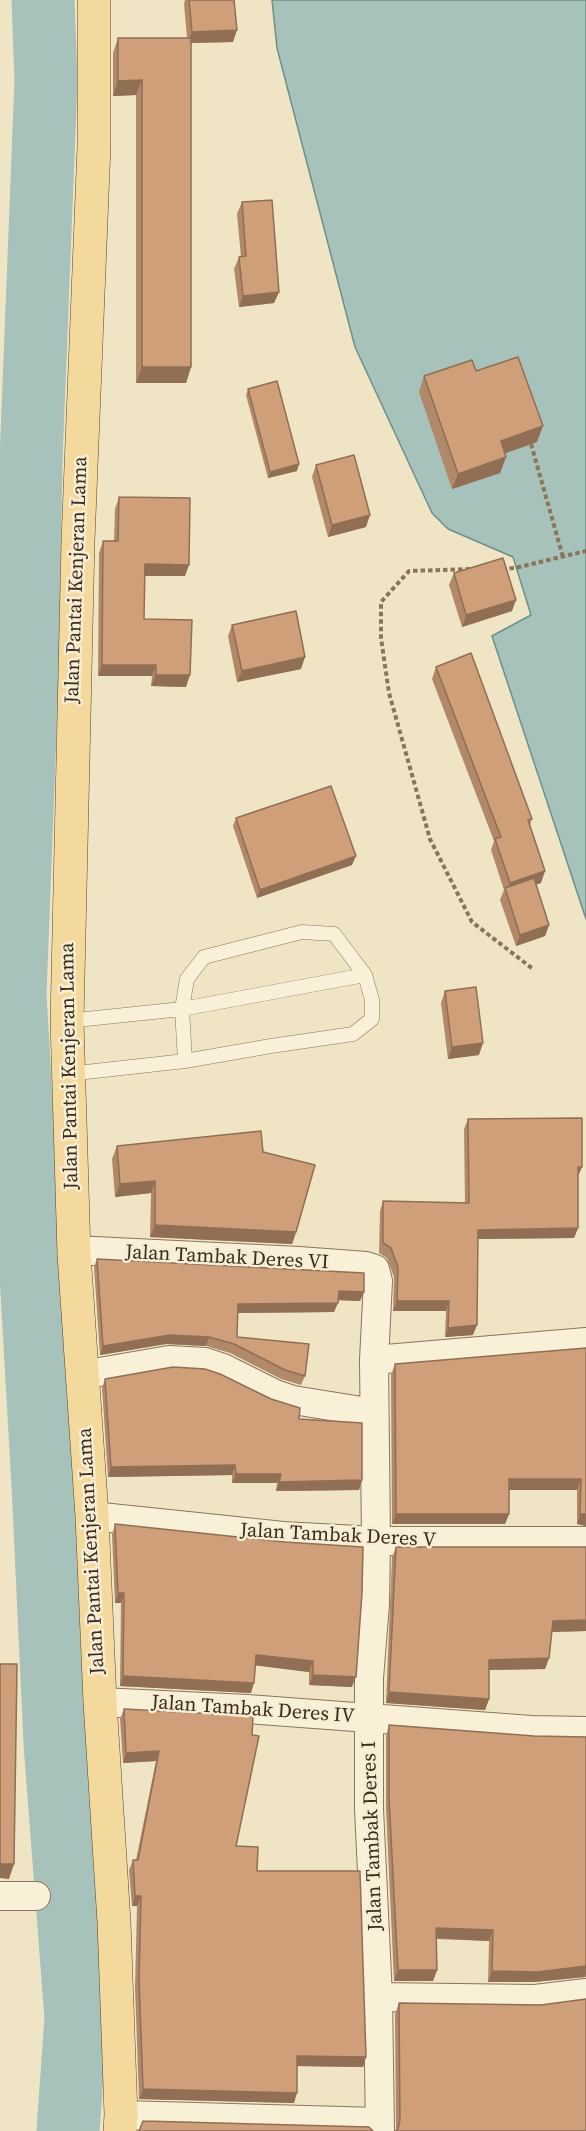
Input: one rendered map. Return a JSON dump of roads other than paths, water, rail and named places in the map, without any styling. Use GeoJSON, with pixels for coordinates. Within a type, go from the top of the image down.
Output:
{"type":"FeatureCollection","features":[{"type":"Feature","properties":{"kind":"main road","name":"Jalan Pantai Kenjeran Lama"},"geometry":{"type":"LineString","coordinates":[[94,0],[94,146],[78,541],[67,1021],[74,1250],[92,1516],[100,1702],[114,1922],[121,2123]]}},
{"type":"Feature","properties":{"kind":"street","name":"Jalan Tambak Deres VI"},"geometry":{"type":"LineString","coordinates":[[74,1250],[299,1261],[366,1266],[377,1272]]}},
{"type":"Feature","properties":{"kind":"street","name":"Jalan Tambak Deres I"},"geometry":{"type":"LineString","coordinates":[[377,1272],[374,1359],[376,1541],[375,1604],[369,1678],[369,1809],[378,1997],[380,2126]]}},
{"type":"Feature","properties":{"kind":"street"},"geometry":{"type":"LineString","coordinates":[[374,1359],[586,1342]]}},
{"type":"Feature","properties":{"kind":"street"},"geometry":{"type":"LineString","coordinates":[[82,1375],[170,1360],[206,1362],[293,1400],[374,1413]]}},
{"type":"Feature","properties":{"kind":"street","name":"Jalan Tambak Deres V"},"geometry":{"type":"LineString","coordinates":[[92,1516],[283,1536],[376,1541],[586,1541]]}},
{"type":"Feature","properties":{"kind":"street","name":"Jalan Tambak Deres IV"},"geometry":{"type":"LineString","coordinates":[[100,1702],[247,1709],[531,1730],[586,1731]]}},
{"type":"Feature","properties":{"kind":"street"},"geometry":{"type":"LineString","coordinates":[[0,1896],[36,1896]]}},
{"type":"Feature","properties":{"kind":"street"},"geometry":{"type":"LineString","coordinates":[[378,1997],[535,1999],[586,1993]]}},
{"type":"Feature","properties":{"kind":"street"},"geometry":{"type":"LineString","coordinates":[[121,2123],[380,2126]]}},
{"type":"Feature","properties":{"kind":"lane"},"geometry":{"type":"LineString","coordinates":[[68,1074],[184,1061],[353,1034],[372,1019],[372,1000],[364,975],[334,934],[302,932],[204,957],[188,979],[182,1009],[184,1061]]}},
{"type":"Feature","properties":{"kind":"lane"},"geometry":{"type":"LineString","coordinates":[[67,1021],[182,1009],[364,975]]}},
{"type":"Feature","properties":{"kind":"water"},"geometry":{"type":"Polygon","coordinates":[[[272,0],[586,0],[586,919],[492,636],[531,615],[513,557],[448,529],[432,513],[355,347],[277,48],[272,0]]]}},
{"type":"Feature","properties":{"kind":"waterway"},"geometry":{"type":"LineString","coordinates":[[43,0],[46,80],[31,461],[27,679],[15,994],[55,1743],[76,2018],[68,2131]]}}]}
